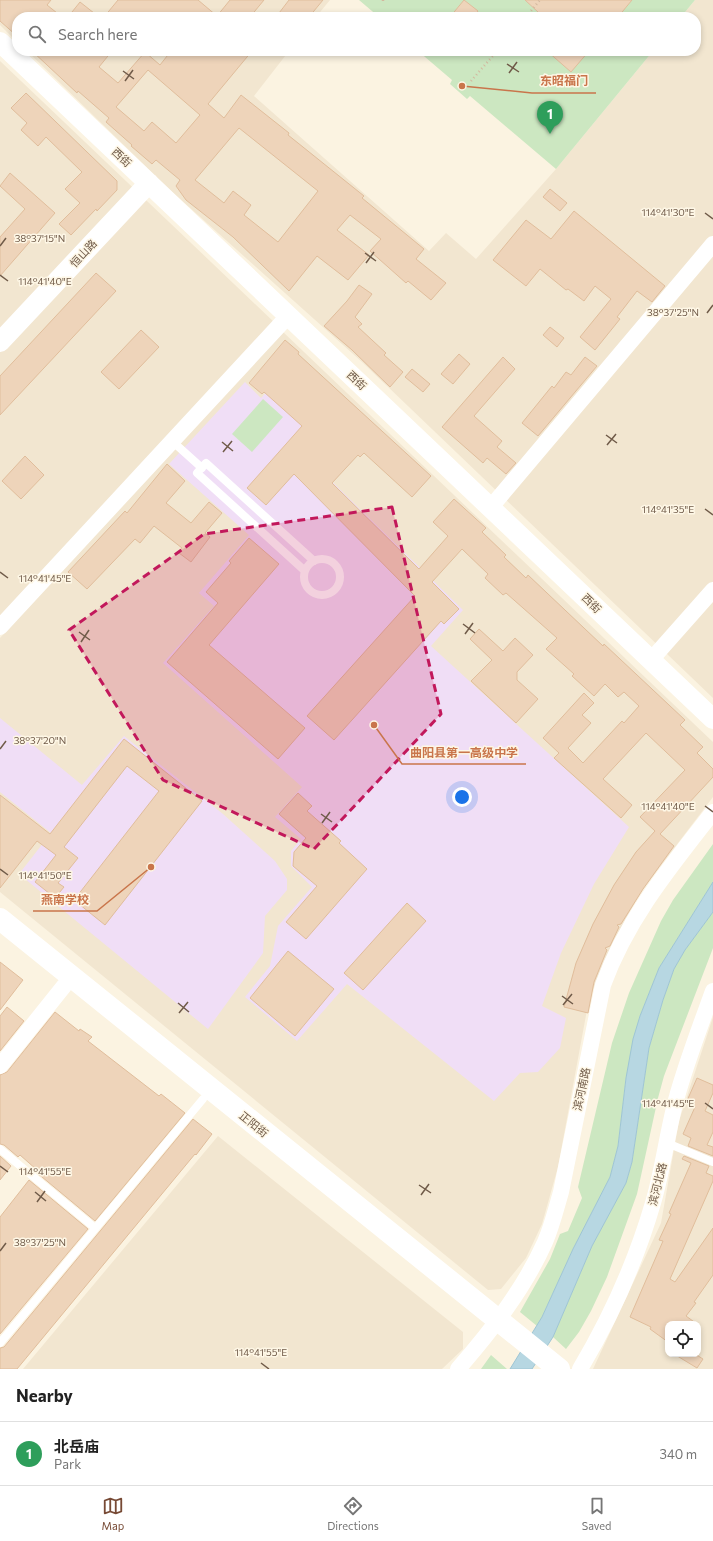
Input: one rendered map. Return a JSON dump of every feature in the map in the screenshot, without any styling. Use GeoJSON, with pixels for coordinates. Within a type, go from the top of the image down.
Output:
{"type":"FeatureCollection","features":[{"type":"Feature","properties":{"kind":"main road","name":"正阳街"},"geometry":{"type":"LineString","coordinates":[[0,919],[499,1329]]}},
{"type":"Feature","properties":{"kind":"main road","name":"正阳街"},"geometry":{"type":"LineString","coordinates":[[0,934],[203,1099],[499,1329]]}},
{"type":"Feature","properties":{"kind":"main road"},"geometry":{"type":"LineString","coordinates":[[499,1329],[540,1369]]}},
{"type":"Feature","properties":{"kind":"main road"},"geometry":{"type":"LineString","coordinates":[[499,1329],[559,1369]]}},
{"type":"Feature","properties":{"kind":"street","name":"西街"},"geometry":{"type":"LineString","coordinates":[[0,42],[12,53]]}},
{"type":"Feature","properties":{"kind":"street","name":"西街"},"geometry":{"type":"LineString","coordinates":[[15,56],[713,719]]}},
{"type":"Feature","properties":{"kind":"street","name":"恒山路"},"geometry":{"type":"LineString","coordinates":[[0,342],[149,183]]}},
{"type":"Feature","properties":{"kind":"street"},"geometry":{"type":"LineString","coordinates":[[491,508],[713,244]]}},
{"type":"Feature","properties":{"kind":"street"},"geometry":{"type":"LineString","coordinates":[[0,627],[289,316]]}},
{"type":"Feature","properties":{"kind":"street"},"geometry":{"type":"LineString","coordinates":[[651,660],[713,590]]}},
{"type":"Feature","properties":{"kind":"street","name":"滨河南路"},"geometry":{"type":"LineString","coordinates":[[458,1369],[499,1329],[545,1242],[554,1218],[561,1192],[603,985],[612,960],[646,899],[713,812]]}},
{"type":"Feature","properties":{"kind":"street"},"geometry":{"type":"LineString","coordinates":[[0,1066],[64,986]]}},
{"type":"Feature","properties":{"kind":"street","name":"滨河北路"},"geometry":{"type":"LineString","coordinates":[[580,1369],[605,1323],[627,1277],[653,1202],[682,1080],[713,991]]}},
{"type":"Feature","properties":{"kind":"lane"},"geometry":{"type":"LineString","coordinates":[[172,441],[202,468]]}},
{"type":"Feature","properties":{"kind":"lane"},"geometry":{"type":"LineString","coordinates":[[305,571],[197,473],[206,463],[314,561]]}},
{"type":"Feature","properties":{"kind":"lane"},"geometry":{"type":"LineString","coordinates":[[322,559],[327,560],[337,567],[340,577],[334,590],[324,595],[318,595],[313,593],[305,585],[305,571],[306,567],[314,561],[322,559]]}},
{"type":"Feature","properties":{"kind":"lane"},"geometry":{"type":"LineString","coordinates":[[0,1343],[203,1099]]}},
{"type":"Feature","properties":{"kind":"lane"},"geometry":{"type":"LineString","coordinates":[[667,1143],[713,1162]]}},
{"type":"Feature","properties":{"kind":"lane"},"geometry":{"type":"LineString","coordinates":[[0,1149],[96,1228]]}},
{"type":"Feature","properties":{"kind":"path"},"geometry":{"type":"LineString","coordinates":[[530,12],[540,0]]}},
{"type":"Feature","properties":{"kind":"path"},"geometry":{"type":"LineString","coordinates":[[471,81],[493,56]]}},
{"type":"Feature","properties":{"kind":"highlighted area"},"geometry":{"type":"Polygon","coordinates":[[[392,507],[441,714],[314,849],[163,780],[69,630],[204,534],[392,507]]]}},
{"type":"Feature","properties":{"kind":"shaded area"},"geometry":{"type":"Polygon","coordinates":[[[0,0],[330,0],[320,12],[12,12],[12,37],[0,25],[0,0]]]}},
{"type":"Feature","properties":{"kind":"shaded area"},"geometry":{"type":"Polygon","coordinates":[[[695,0],[713,0],[713,698],[362,362],[170,190],[32,56],[285,56],[254,96],[429,251],[446,233],[476,259],[556,169],[649,56],[701,56],[701,12],[685,12],[695,0]]]}},
{"type":"Feature","properties":{"kind":"shaded area"},"geometry":{"type":"Polygon","coordinates":[[[0,61],[275,323],[0,618],[0,61]]]}},
{"type":"Feature","properties":{"kind":"shaded area"},"geometry":{"type":"Polygon","coordinates":[[[282,331],[713,742],[713,797],[640,893],[611,946],[589,999],[558,1167],[542,1224],[526,1258],[501,1289],[488,1290],[0,892],[0,638],[282,331]]]}},
{"type":"Feature","properties":{"kind":"shaded area"},"geometry":{"type":"Polygon","coordinates":[[[245,382],[261,398],[274,384],[334,439],[313,463],[463,610],[431,646],[629,827],[594,884],[561,953],[542,1006],[566,1018],[560,1048],[538,1072],[520,1073],[494,1101],[347,984],[297,1041],[245,997],[270,966],[278,926],[312,887],[291,866],[291,851],[301,839],[275,817],[302,787],[163,663],[214,606],[199,593],[249,535],[169,464],[245,382]]]}},
{"type":"Feature","properties":{"kind":"shaded area"},"geometry":{"type":"Polygon","coordinates":[[[0,718],[82,785],[124,736],[223,814],[275,861],[287,879],[287,890],[265,916],[263,953],[208,1029],[19,874],[51,833],[0,792],[0,718]]]}},
{"type":"Feature","properties":{"kind":"shaded area"},"geometry":{"type":"Polygon","coordinates":[[[713,1017],[713,1369],[593,1369],[661,1223],[679,1121],[713,1017]]]}},
{"type":"Feature","properties":{"kind":"shaded area"},"geometry":{"type":"Polygon","coordinates":[[[218,1136],[463,1332],[463,1349],[442,1369],[23,1369],[218,1136]]]}},
{"type":"Feature","properties":{"kind":"green space"},"geometry":{"type":"Polygon","coordinates":[[[359,0],[695,0],[685,12],[373,12],[359,0]]]}},
{"type":"Feature","properties":{"kind":"green space"},"geometry":{"type":"Polygon","coordinates":[[[424,56],[649,56],[556,169],[470,96],[467,99],[450,84],[452,80],[424,56]]]}},
{"type":"Feature","properties":{"kind":"green space"},"geometry":{"type":"Polygon","coordinates":[[[263,399],[283,417],[252,452],[232,434],[263,399]]]}},
{"type":"Feature","properties":{"kind":"green space"},"geometry":{"type":"Polygon","coordinates":[[[713,844],[713,882],[659,968],[640,1016],[626,1078],[618,1146],[610,1177],[573,1249],[537,1326],[520,1312],[550,1259],[560,1234],[568,1231],[582,1198],[578,1187],[612,1043],[629,993],[661,921],[673,900],[713,844]]]}},
{"type":"Feature","properties":{"kind":"green space"},"geometry":{"type":"Polygon","coordinates":[[[713,912],[713,948],[664,1076],[637,1194],[607,1277],[591,1311],[579,1332],[566,1349],[553,1337],[592,1246],[626,1183],[632,1162],[649,1048],[663,1000],[674,969],[685,950],[713,912]]]}},
{"type":"Feature","properties":{"kind":"green space"},"geometry":{"type":"Polygon","coordinates":[[[491,1355],[507,1369],[481,1369],[491,1355]]]}},
{"type":"Feature","properties":{"kind":"water"},"geometry":{"type":"Polygon","coordinates":[[[713,882],[713,912],[685,950],[674,969],[649,1048],[632,1162],[626,1183],[592,1246],[553,1337],[532,1369],[510,1369],[542,1317],[573,1249],[610,1177],[618,1146],[626,1078],[633,1039],[640,1016],[659,968],[713,882]]]}},
{"type":"Feature","properties":{"kind":"building"},"geometry":{"type":"Polygon","coordinates":[[[0,0],[51,0],[47,5],[56,12],[12,12],[12,32],[0,21],[0,0]]]}},
{"type":"Feature","properties":{"kind":"building"},"geometry":{"type":"Polygon","coordinates":[[[118,0],[198,0],[212,12],[108,12],[118,0]]]}},
{"type":"Feature","properties":{"kind":"building"},"geometry":{"type":"Polygon","coordinates":[[[230,0],[264,0],[254,12],[220,12],[230,0]]]}},
{"type":"Feature","properties":{"kind":"building"},"geometry":{"type":"Polygon","coordinates":[[[289,0],[323,0],[313,12],[280,12],[289,0]]]}},
{"type":"Feature","properties":{"kind":"building"},"geometry":{"type":"Polygon","coordinates":[[[464,0],[478,11],[477,12],[454,12],[464,0]]]}},
{"type":"Feature","properties":{"kind":"building"},"geometry":{"type":"Polygon","coordinates":[[[525,0],[632,0],[622,12],[538,12],[525,0]]]}},
{"type":"Feature","properties":{"kind":"building"},"geometry":{"type":"Polygon","coordinates":[[[80,2],[93,12],[72,12],[80,2]]]}},
{"type":"Feature","properties":{"kind":"building"},"geometry":{"type":"Polygon","coordinates":[[[37,56],[108,56],[99,67],[118,83],[142,56],[150,56],[160,65],[167,56],[248,56],[208,104],[224,118],[241,95],[364,196],[362,198],[424,249],[416,259],[446,283],[431,300],[408,281],[406,283],[370,251],[381,239],[350,215],[337,230],[369,255],[348,280],[317,256],[289,291],[233,237],[186,200],[176,186],[180,180],[156,160],[152,164],[131,146],[132,145],[106,122],[109,118],[78,91],[77,93],[37,56]],[[148,70],[116,107],[144,131],[152,122],[176,143],[200,115],[148,70]],[[239,128],[195,180],[224,203],[233,191],[251,205],[244,215],[278,242],[318,191],[239,128]]]}},
{"type":"Feature","properties":{"kind":"building"},"geometry":{"type":"Polygon","coordinates":[[[553,56],[585,56],[571,72],[553,56]]]}},
{"type":"Feature","properties":{"kind":"building"},"geometry":{"type":"Polygon","coordinates":[[[26,93],[117,181],[117,190],[71,235],[59,224],[80,203],[65,189],[82,172],[46,137],[38,146],[21,130],[27,123],[11,108],[26,93]]]}},
{"type":"Feature","properties":{"kind":"building"},"geometry":{"type":"Polygon","coordinates":[[[10,173],[55,213],[0,276],[0,237],[25,209],[0,186],[10,173]]]}},
{"type":"Feature","properties":{"kind":"building"},"geometry":{"type":"Polygon","coordinates":[[[550,189],[567,203],[560,211],[543,197],[550,189]]]}},
{"type":"Feature","properties":{"kind":"building"},"geometry":{"type":"Polygon","coordinates":[[[574,211],[665,286],[652,302],[637,291],[617,317],[620,319],[595,350],[580,337],[611,299],[595,286],[584,301],[568,289],[566,290],[540,269],[526,286],[493,260],[526,220],[551,239],[574,211]]]}},
{"type":"Feature","properties":{"kind":"building"},"geometry":{"type":"Polygon","coordinates":[[[96,273],[116,291],[0,415],[0,376],[96,273]]]}},
{"type":"Feature","properties":{"kind":"building"},"geometry":{"type":"Polygon","coordinates":[[[359,285],[372,294],[355,317],[362,324],[358,327],[386,353],[384,355],[403,372],[390,387],[352,350],[324,326],[347,301],[359,285]]]}},
{"type":"Feature","properties":{"kind":"building"},"geometry":{"type":"Polygon","coordinates":[[[550,327],[564,338],[557,347],[543,335],[550,327]]]}},
{"type":"Feature","properties":{"kind":"building"},"geometry":{"type":"Polygon","coordinates":[[[141,330],[159,347],[119,389],[101,372],[141,330]]]}},
{"type":"Feature","properties":{"kind":"building"},"geometry":{"type":"Polygon","coordinates":[[[285,340],[299,352],[298,354],[431,476],[412,497],[364,453],[360,457],[358,455],[332,483],[419,569],[448,536],[433,522],[454,499],[486,528],[482,532],[506,555],[504,557],[526,578],[528,575],[603,646],[604,644],[685,720],[680,725],[703,747],[697,753],[713,769],[713,777],[660,834],[674,846],[643,889],[621,924],[617,925],[619,927],[610,946],[605,948],[607,950],[594,982],[588,1013],[564,1007],[576,963],[593,924],[614,885],[636,852],[655,831],[640,817],[685,770],[646,733],[603,779],[632,805],[621,818],[554,758],[559,753],[543,738],[584,693],[594,703],[582,715],[591,723],[568,748],[583,763],[622,721],[624,723],[639,706],[624,692],[618,697],[605,684],[594,696],[572,676],[574,674],[546,649],[557,638],[506,593],[503,595],[485,578],[488,574],[462,549],[432,582],[459,609],[444,624],[441,621],[334,740],[307,716],[415,596],[294,474],[266,505],[247,488],[302,426],[264,392],[262,394],[249,383],[285,340]]]}},
{"type":"Feature","properties":{"kind":"building"},"geometry":{"type":"Polygon","coordinates":[[[459,354],[470,364],[453,384],[441,374],[459,354]]]}},
{"type":"Feature","properties":{"kind":"building"},"geometry":{"type":"Polygon","coordinates":[[[503,357],[515,369],[474,416],[502,441],[497,447],[516,463],[506,474],[487,458],[483,463],[442,427],[503,357]]]}},
{"type":"Feature","properties":{"kind":"building"},"geometry":{"type":"Polygon","coordinates":[[[585,357],[597,366],[538,436],[522,423],[552,386],[554,388],[566,372],[571,375],[585,357]]]}},
{"type":"Feature","properties":{"kind":"building"},"geometry":{"type":"Polygon","coordinates":[[[412,369],[430,384],[423,392],[405,377],[412,369]]]}},
{"type":"Feature","properties":{"kind":"building"},"geometry":{"type":"Polygon","coordinates":[[[25,456],[44,475],[21,499],[2,481],[25,456]]]}},
{"type":"Feature","properties":{"kind":"building"},"geometry":{"type":"Polygon","coordinates":[[[167,464],[185,481],[166,503],[191,523],[209,502],[222,513],[205,533],[210,537],[191,562],[179,553],[182,548],[154,526],[140,543],[135,539],[87,589],[68,572],[125,511],[127,513],[167,464]]]}},
{"type":"Feature","properties":{"kind":"building"},"geometry":{"type":"Polygon","coordinates":[[[249,538],[279,564],[209,645],[305,728],[278,759],[167,662],[218,603],[206,592],[231,563],[229,561],[249,538]]]}},
{"type":"Feature","properties":{"kind":"building"},"geometry":{"type":"Polygon","coordinates":[[[479,629],[503,651],[515,638],[533,655],[517,672],[517,680],[538,699],[516,723],[471,681],[492,660],[470,639],[479,629]]]}},
{"type":"Feature","properties":{"kind":"building"},"geometry":{"type":"Polygon","coordinates":[[[124,739],[202,801],[105,925],[74,900],[159,791],[127,766],[64,847],[78,858],[58,883],[64,887],[55,898],[35,882],[56,855],[37,841],[0,888],[0,795],[50,834],[124,739]]]}},
{"type":"Feature","properties":{"kind":"building"},"geometry":{"type":"Polygon","coordinates":[[[298,793],[312,806],[307,811],[341,841],[339,843],[367,869],[306,939],[286,922],[317,886],[293,866],[294,852],[306,838],[279,814],[298,793]]]}},
{"type":"Feature","properties":{"kind":"building"},"geometry":{"type":"Polygon","coordinates":[[[407,903],[426,921],[363,990],[344,973],[407,903]]]}},
{"type":"Feature","properties":{"kind":"building"},"geometry":{"type":"Polygon","coordinates":[[[288,951],[334,989],[295,1036],[250,998],[288,951]]]}},
{"type":"Feature","properties":{"kind":"building"},"geometry":{"type":"Polygon","coordinates":[[[0,962],[23,980],[0,1010],[0,962]]]}},
{"type":"Feature","properties":{"kind":"building"},"geometry":{"type":"Polygon","coordinates":[[[7,1007],[24,1021],[0,1051],[0,1016],[7,1007]]]}},
{"type":"Feature","properties":{"kind":"building"},"geometry":{"type":"Polygon","coordinates":[[[55,1012],[79,1031],[80,1029],[92,1037],[88,1041],[159,1096],[161,1094],[185,1113],[95,1221],[36,1172],[37,1170],[20,1155],[18,1157],[4,1145],[0,1144],[0,1075],[7,1072],[55,1012]]]}},
{"type":"Feature","properties":{"kind":"building"},"geometry":{"type":"Polygon","coordinates":[[[697,1078],[713,1085],[713,1093],[705,1111],[713,1115],[713,1132],[707,1145],[713,1147],[713,1156],[688,1146],[691,1138],[683,1134],[695,1107],[686,1103],[697,1078]]]}},
{"type":"Feature","properties":{"kind":"building"},"geometry":{"type":"Polygon","coordinates":[[[193,1119],[212,1134],[196,1155],[195,1154],[17,1369],[0,1369],[0,1348],[4,1347],[193,1119]]]}},
{"type":"Feature","properties":{"kind":"building"},"geometry":{"type":"Polygon","coordinates":[[[0,1156],[11,1166],[0,1180],[0,1156]]]}},
{"type":"Feature","properties":{"kind":"building"},"geometry":{"type":"Polygon","coordinates":[[[684,1156],[709,1166],[706,1173],[713,1176],[713,1181],[670,1279],[675,1282],[713,1228],[713,1275],[694,1302],[696,1303],[686,1316],[693,1321],[665,1321],[665,1340],[650,1329],[651,1327],[630,1317],[663,1241],[659,1240],[691,1163],[682,1159],[684,1156]]]}},
{"type":"Feature","properties":{"kind":"building"},"geometry":{"type":"Polygon","coordinates":[[[29,1180],[88,1229],[0,1334],[0,1217],[29,1180]]]}},
{"type":"Feature","properties":{"kind":"building"},"geometry":{"type":"Polygon","coordinates":[[[679,1357],[700,1357],[703,1359],[697,1368],[679,1357]]]}},
{"type":"Feature","properties":{"kind":"place","name":"东昭福门"},"geometry":{"type":"Point","coordinates":[462,86]}},
{"type":"Feature","properties":{"kind":"place","name":"北岳庙"},"geometry":{"type":"Point","coordinates":[550,134]}},
{"type":"Feature","properties":{"kind":"place","name":"曲阳县第一高级中学"},"geometry":{"type":"Point","coordinates":[374,725]}},
{"type":"Feature","properties":{"kind":"place","name":"燕南学校"},"geometry":{"type":"Point","coordinates":[151,867]}}]}
